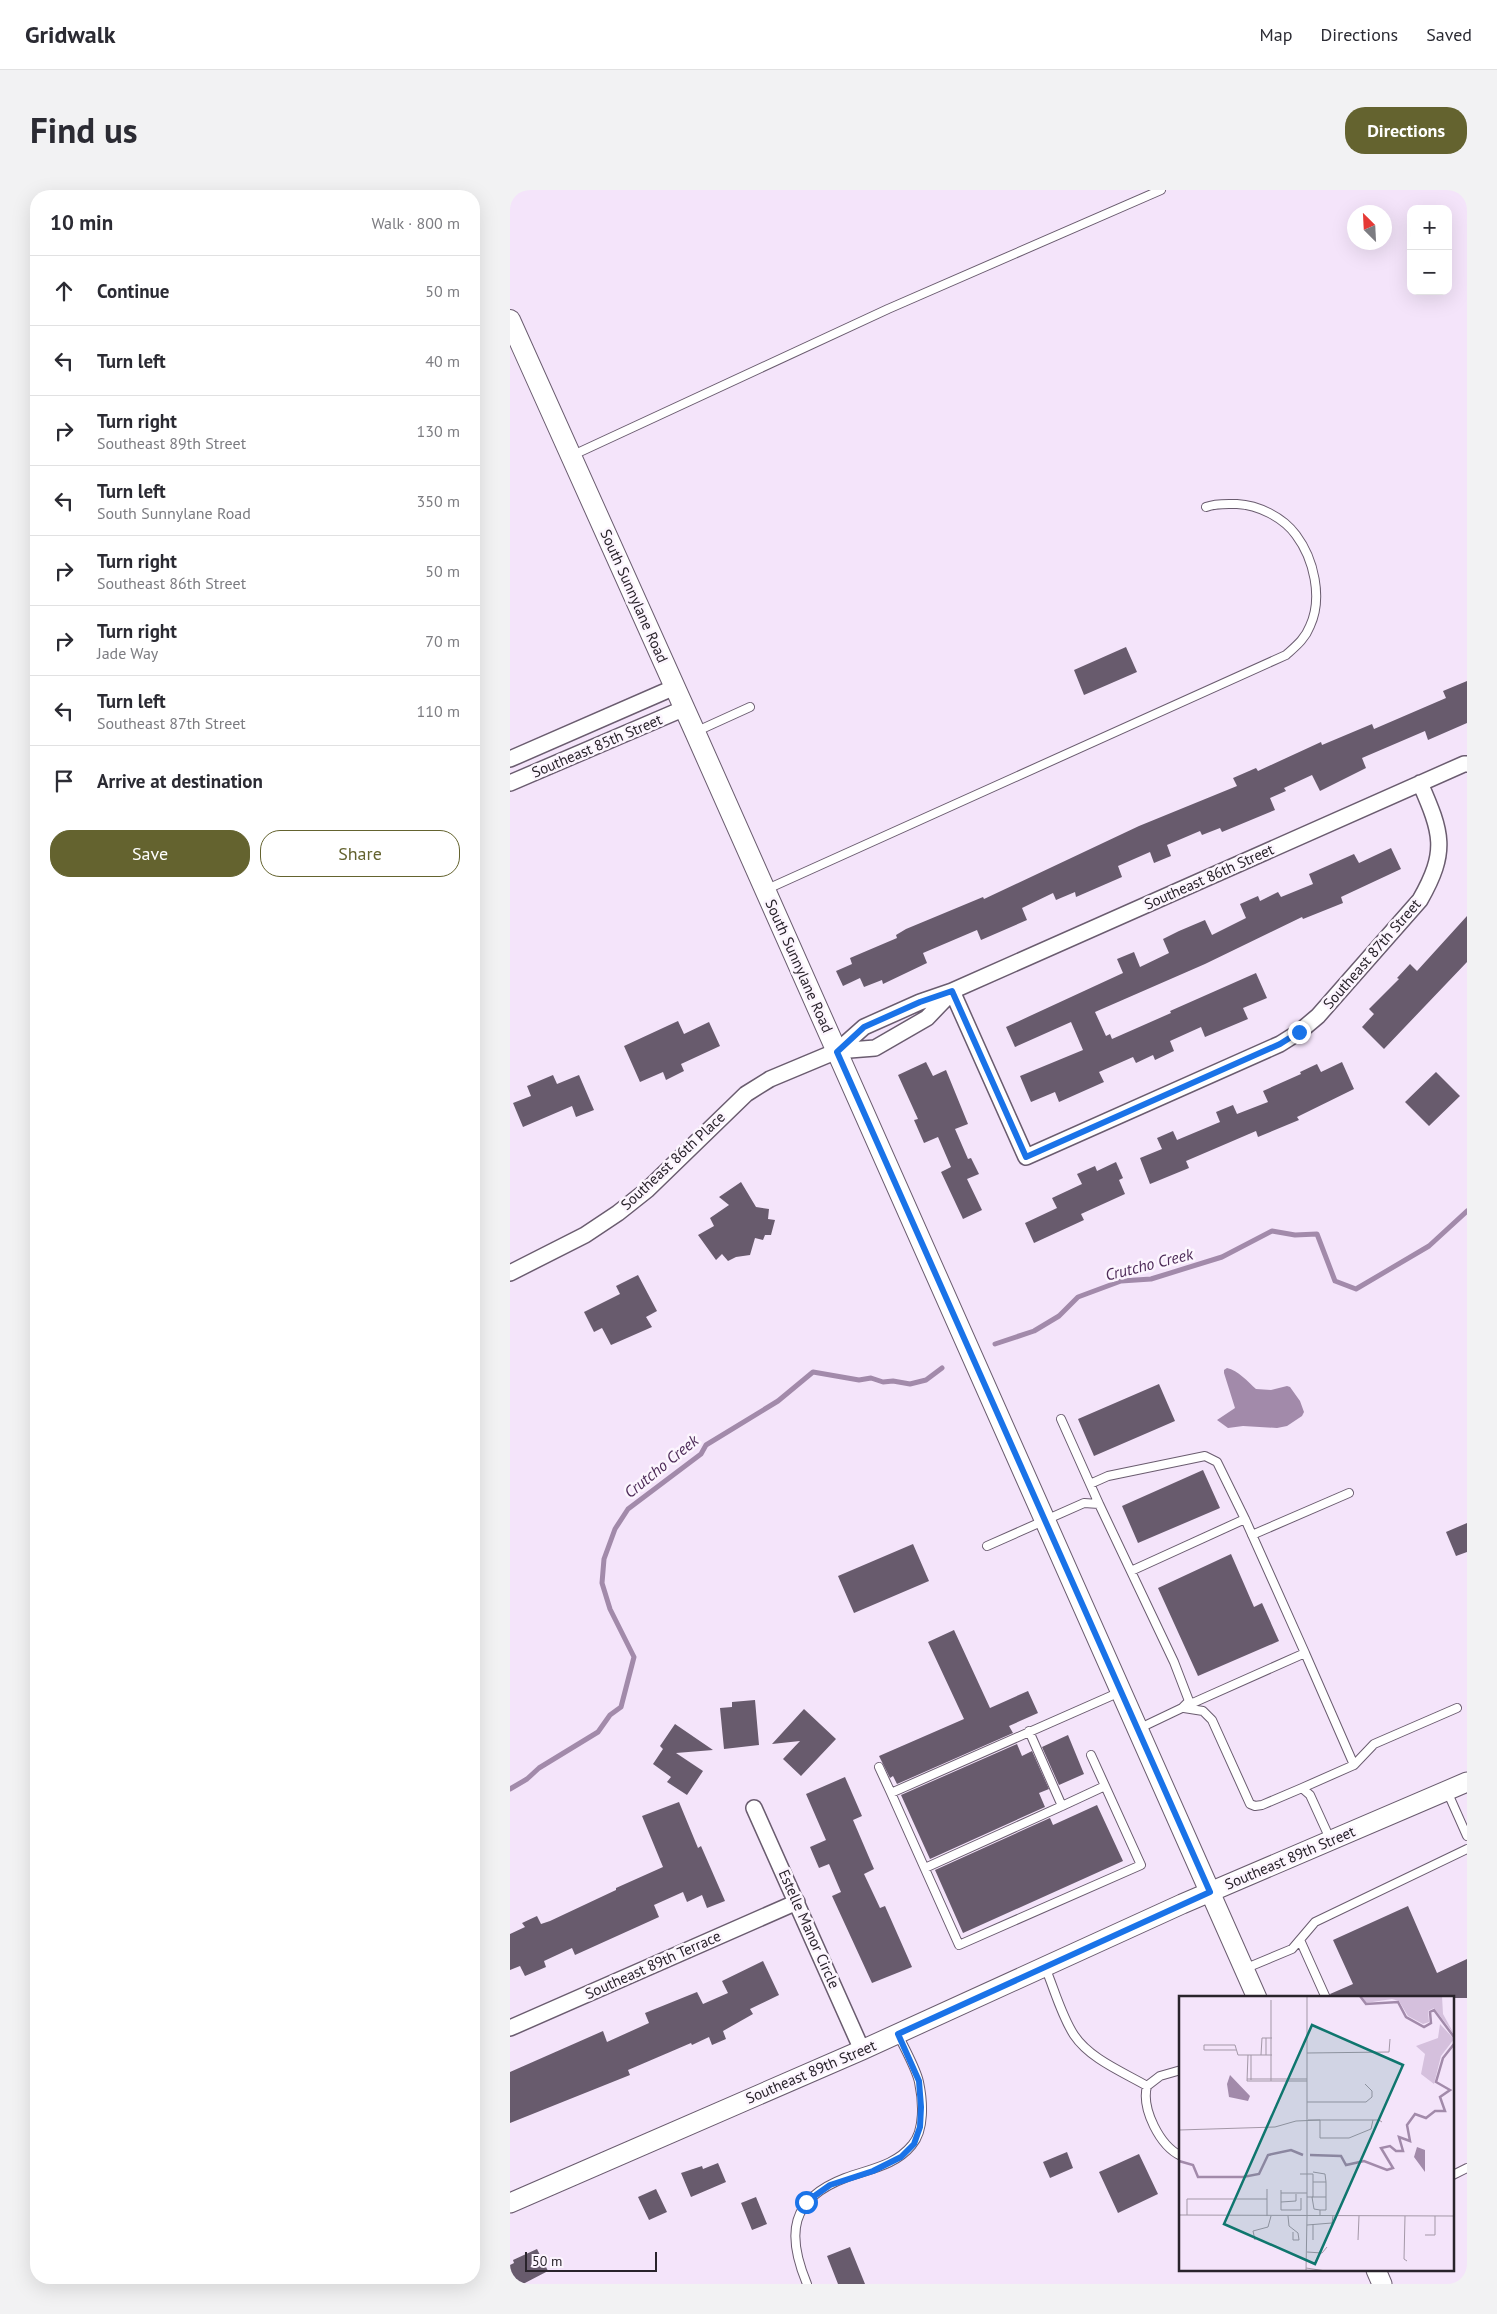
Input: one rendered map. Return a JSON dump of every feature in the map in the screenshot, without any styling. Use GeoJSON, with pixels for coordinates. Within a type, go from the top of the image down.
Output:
{"type":"FeatureCollection","features":[{"type":"Feature","properties":{"kind":"main road","name":"South Sunnylane Road"},"geometry":{"type":"LineString","coordinates":[[510,320],[685,708],[1210,1892]]}},
{"type":"Feature","properties":{"kind":"street","name":"Southeast 85th Street"},"geometry":{"type":"LineString","coordinates":[[511,759],[675,687]]}},
{"type":"Feature","properties":{"kind":"street","name":"Southeast 85th Street"},"geometry":{"type":"LineString","coordinates":[[515,781],[685,708]]}},
{"type":"Feature","properties":{"kind":"street"},"geometry":{"type":"LineString","coordinates":[[511,759],[515,781]]}},
{"type":"Feature","properties":{"kind":"street","name":"Southeast 86th Street"},"geometry":{"type":"LineString","coordinates":[[837,1052],[864,1027],[920,1002],[952,991],[1420,783],[1467,764]]}},
{"type":"Feature","properties":{"kind":"street","name":"Southeast 87th Street"},"geometry":{"type":"LineString","coordinates":[[952,991],[1026,1157],[1280,1044],[1299,1032],[1318,1016],[1420,900],[1433,879],[1440,843],[1431,808],[1420,783]]}},
{"type":"Feature","properties":{"kind":"street","name":"Southeast 86th Street"},"geometry":{"type":"LineString","coordinates":[[837,1052],[875,1048],[928,1018],[952,991]]}},
{"type":"Feature","properties":{"kind":"street","name":"Southeast 86th Place"},"geometry":{"type":"LineString","coordinates":[[510,1273],[585,1234],[618,1213],[647,1190],[746,1094],[770,1079],[837,1052]]}},
{"type":"Feature","properties":{"kind":"street","name":"Southeast 89th Street"},"geometry":{"type":"LineString","coordinates":[[510,2203],[862,2050],[1210,1892],[1467,1782]]}},
{"type":"Feature","properties":{"kind":"street","name":"Estelle Manor Circle"},"geometry":{"type":"LineString","coordinates":[[754,1808],[862,2050]]}},
{"type":"Feature","properties":{"kind":"street","name":"South Sunnylane Road"},"geometry":{"type":"LineString","coordinates":[[1210,1892],[1256,1996]]}},
{"type":"Feature","properties":{"kind":"street","name":"Southeast 89th Terrace"},"geometry":{"type":"LineString","coordinates":[[510,2028],[797,1902]]}},
{"type":"Feature","properties":{"kind":"street"},"geometry":{"type":"LineString","coordinates":[[1377,2272],[1382,2284]]}},
{"type":"Feature","properties":{"kind":"lane"},"geometry":{"type":"LineString","coordinates":[[571,456],[888,309],[1161,190]]}},
{"type":"Feature","properties":{"kind":"lane"},"geometry":{"type":"LineString","coordinates":[[765,890],[988,790],[1118,729],[1249,673],[1291,651],[1302,641],[1311,625],[1317,594],[1306,553],[1296,534],[1265,510],[1245,505],[1225,504],[1206,506]]}},
{"type":"Feature","properties":{"kind":"lane"},"geometry":{"type":"LineString","coordinates":[[695,732],[750,707]]}},
{"type":"Feature","properties":{"kind":"lane"},"geometry":{"type":"LineString","coordinates":[[1061,1419],[1174,1662],[1189,1701],[1182,1708]]}},
{"type":"Feature","properties":{"kind":"lane"},"geometry":{"type":"LineString","coordinates":[[1090,1484],[1108,1476],[1205,1456],[1218,1462],[1354,1765]]}},
{"type":"Feature","properties":{"kind":"lane"},"geometry":{"type":"LineString","coordinates":[[1252,1536],[1349,1493]]}},
{"type":"Feature","properties":{"kind":"lane"},"geometry":{"type":"LineString","coordinates":[[987,1546],[1084,1503],[1099,1504]]}},
{"type":"Feature","properties":{"kind":"lane"},"geometry":{"type":"LineString","coordinates":[[1131,1571],[1245,1519]]}},
{"type":"Feature","properties":{"kind":"lane"},"geometry":{"type":"LineString","coordinates":[[1138,1729],[1305,1653]]}},
{"type":"Feature","properties":{"kind":"lane"},"geometry":{"type":"LineString","coordinates":[[891,1793],[1121,1691]]}},
{"type":"Feature","properties":{"kind":"lane"},"geometry":{"type":"LineString","coordinates":[[1182,1708],[1203,1711],[1212,1720],[1250,1804],[1255,1806],[1262,1805],[1354,1765],[1374,1744],[1457,1708]]}},
{"type":"Feature","properties":{"kind":"lane"},"geometry":{"type":"LineString","coordinates":[[1029,1731],[1062,1806]]}},
{"type":"Feature","properties":{"kind":"lane"},"geometry":{"type":"LineString","coordinates":[[879,1767],[959,1945],[1141,1864],[1091,1755]]}},
{"type":"Feature","properties":{"kind":"lane"},"geometry":{"type":"LineString","coordinates":[[925,1868],[1106,1786]]}},
{"type":"Feature","properties":{"kind":"lane"},"geometry":{"type":"LineString","coordinates":[[1302,1788],[1310,1795],[1331,1841]]}},
{"type":"Feature","properties":{"kind":"lane"},"geometry":{"type":"LineString","coordinates":[[1446,1791],[1467,1836]]}},
{"type":"Feature","properties":{"kind":"lane"},"geometry":{"type":"LineString","coordinates":[[1244,1969],[1292,1949],[1315,1922],[1467,1849]]}},
{"type":"Feature","properties":{"kind":"lane"},"geometry":{"type":"LineString","coordinates":[[1300,1940],[1325,1996]]}},
{"type":"Feature","properties":{"kind":"lane"},"geometry":{"type":"LineString","coordinates":[[1045,1967],[1072,2030],[1079,2041],[1111,2066],[1147,2086]]}},
{"type":"Feature","properties":{"kind":"lane"},"geometry":{"type":"LineString","coordinates":[[807,2284],[798,2263],[794,2239],[798,2216],[806,2202],[830,2185],[873,2171],[901,2157],[914,2144],[920,2127],[919,2081],[898,2034]]}},
{"type":"Feature","properties":{"kind":"lane"},"geometry":{"type":"LineString","coordinates":[[1179,2071],[1160,2076],[1147,2086],[1146,2102],[1153,2122],[1163,2141],[1172,2151],[1179,2155]]}},
{"type":"Feature","properties":{"kind":"lane"},"geometry":{"type":"LineString","coordinates":[[1454,2174],[1467,2168]]}},
{"type":"Feature","properties":{"kind":"shaded area"},"geometry":{"type":"Polygon","coordinates":[[[1227,1368],[1239,1374],[1256,1389],[1271,1390],[1290,1387],[1300,1401],[1304,1412],[1302,1416],[1287,1426],[1277,1428],[1243,1426],[1228,1428],[1217,1420],[1235,1408],[1224,1373],[1224,1370],[1227,1368]]]}},
{"type":"Feature","properties":{"kind":"building"},"geometry":{"type":"Polygon","coordinates":[[[1126,647],[1137,672],[1084,695],[1074,670],[1126,647]]]}},
{"type":"Feature","properties":{"kind":"building"},"geometry":{"type":"Polygon","coordinates":[[[1467,681],[1467,723],[1428,740],[1425,731],[1362,758],[1366,768],[1320,791],[1312,775],[1284,788],[1286,791],[1270,798],[1275,810],[1222,832],[1220,828],[1202,835],[1200,831],[1167,845],[1171,856],[1154,863],[1150,852],[1118,866],[1122,877],[1076,897],[1075,892],[1056,900],[1053,893],[1022,908],[1027,920],[981,940],[977,930],[923,953],[927,963],[883,984],[882,980],[864,987],[860,978],[843,986],[836,971],[852,964],[850,958],[897,938],[896,935],[906,929],[983,897],[984,899],[1139,826],[1237,786],[1233,778],[1256,768],[1258,771],[1321,742],[1322,745],[1372,724],[1374,729],[1446,698],[1443,691],[1467,681]]]}},
{"type":"Feature","properties":{"kind":"building"},"geometry":{"type":"Polygon","coordinates":[[[1391,848],[1401,869],[1341,897],[1343,903],[1303,919],[1302,917],[1205,964],[1095,1012],[1106,1036],[1110,1034],[1112,1039],[1256,973],[1267,998],[1243,1008],[1248,1019],[1205,1037],[1201,1027],[1170,1041],[1174,1051],[1155,1060],[1153,1055],[1136,1063],[1133,1057],[1099,1072],[1104,1082],[1059,1102],[1055,1092],[1031,1102],[1020,1076],[1083,1050],[1071,1022],[1015,1047],[1006,1027],[1123,973],[1117,959],[1134,952],[1140,967],[1169,953],[1163,939],[1179,931],[1205,920],[1212,935],[1246,918],[1240,904],[1258,896],[1260,901],[1278,892],[1281,897],[1313,884],[1309,874],[1354,854],[1359,863],[1391,848]]]}},
{"type":"Feature","properties":{"kind":"building"},"geometry":{"type":"Polygon","coordinates":[[[1467,916],[1467,962],[1384,1049],[1362,1027],[1374,1014],[1369,1009],[1399,979],[1397,978],[1410,964],[1417,971],[1467,916]]]}},
{"type":"Feature","properties":{"kind":"building"},"geometry":{"type":"Polygon","coordinates":[[[678,1021],[684,1034],[709,1022],[720,1046],[681,1064],[684,1071],[666,1080],[663,1072],[640,1082],[624,1046],[678,1021]]]}},
{"type":"Feature","properties":{"kind":"building"},"geometry":{"type":"Polygon","coordinates":[[[926,1062],[933,1076],[946,1070],[968,1124],[955,1129],[968,1159],[971,1158],[979,1174],[967,1179],[982,1210],[963,1219],[941,1172],[951,1167],[938,1137],[924,1143],[914,1120],[918,1119],[898,1075],[926,1062]]]}},
{"type":"Feature","properties":{"kind":"building"},"geometry":{"type":"Polygon","coordinates":[[[1342,1062],[1354,1089],[1297,1117],[1299,1120],[1258,1137],[1256,1131],[1186,1161],[1189,1168],[1150,1184],[1140,1158],[1162,1149],[1157,1138],[1173,1131],[1177,1140],[1220,1122],[1216,1112],[1233,1105],[1237,1114],[1268,1102],[1263,1091],[1301,1074],[1300,1072],[1317,1064],[1321,1072],[1342,1062]]]}},
{"type":"Feature","properties":{"kind":"building"},"geometry":{"type":"Polygon","coordinates":[[[1436,1072],[1460,1096],[1429,1126],[1405,1102],[1436,1072]]]}},
{"type":"Feature","properties":{"kind":"building"},"geometry":{"type":"Polygon","coordinates":[[[553,1075],[557,1084],[579,1075],[594,1110],[576,1117],[572,1106],[523,1127],[513,1103],[531,1096],[527,1086],[553,1075]]]}},
{"type":"Feature","properties":{"kind":"building"},"geometry":{"type":"Polygon","coordinates":[[[1116,1162],[1123,1178],[1119,1180],[1125,1194],[1081,1214],[1084,1220],[1034,1243],[1025,1223],[1057,1208],[1052,1198],[1082,1184],[1077,1174],[1095,1166],[1097,1171],[1116,1162]]]}},
{"type":"Feature","properties":{"kind":"building"},"geometry":{"type":"Polygon","coordinates":[[[741,1182],[756,1207],[769,1209],[768,1219],[775,1220],[771,1235],[765,1235],[763,1240],[755,1238],[750,1255],[736,1257],[728,1261],[722,1254],[716,1260],[698,1235],[714,1226],[710,1218],[729,1205],[719,1197],[741,1182]]]}},
{"type":"Feature","properties":{"kind":"building"},"geometry":{"type":"Polygon","coordinates":[[[638,1275],[657,1311],[646,1317],[652,1327],[611,1345],[602,1328],[594,1332],[584,1312],[620,1294],[616,1286],[638,1275]]]}},
{"type":"Feature","properties":{"kind":"building"},"geometry":{"type":"Polygon","coordinates":[[[1159,1384],[1175,1421],[1094,1456],[1078,1419],[1159,1384]]]}},
{"type":"Feature","properties":{"kind":"building"},"geometry":{"type":"Polygon","coordinates":[[[1203,1470],[1220,1508],[1138,1543],[1122,1506],[1203,1470]]]}},
{"type":"Feature","properties":{"kind":"building"},"geometry":{"type":"Polygon","coordinates":[[[1467,1523],[1467,1552],[1456,1556],[1446,1532],[1467,1523]]]}},
{"type":"Feature","properties":{"kind":"building"},"geometry":{"type":"Polygon","coordinates":[[[913,1544],[929,1581],[854,1613],[838,1576],[913,1544]]]}},
{"type":"Feature","properties":{"kind":"building"},"geometry":{"type":"Polygon","coordinates":[[[1231,1554],[1254,1607],[1262,1603],[1279,1641],[1198,1676],[1158,1588],[1231,1554]]]}},
{"type":"Feature","properties":{"kind":"building"},"geometry":{"type":"Polygon","coordinates":[[[954,1630],[990,1708],[1028,1691],[1038,1713],[1009,1726],[1013,1733],[897,1784],[893,1776],[890,1778],[879,1756],[964,1719],[928,1642],[954,1630]]]}},
{"type":"Feature","properties":{"kind":"building"},"geometry":{"type":"Polygon","coordinates":[[[755,1700],[759,1745],[724,1749],[720,1708],[732,1707],[732,1702],[755,1700]]]}},
{"type":"Feature","properties":{"kind":"building"},"geometry":{"type":"Polygon","coordinates":[[[804,1709],[836,1739],[801,1776],[783,1759],[800,1741],[772,1744],[804,1709]]]}},
{"type":"Feature","properties":{"kind":"building"},"geometry":{"type":"Polygon","coordinates":[[[675,1724],[713,1750],[676,1753],[703,1771],[687,1795],[667,1782],[671,1777],[653,1764],[663,1749],[660,1746],[675,1724]]]}},
{"type":"Feature","properties":{"kind":"building"},"geometry":{"type":"Polygon","coordinates":[[[1068,1735],[1084,1774],[1059,1785],[1042,1747],[1068,1735]]]}},
{"type":"Feature","properties":{"kind":"building"},"geometry":{"type":"Polygon","coordinates":[[[1017,1744],[1022,1756],[1032,1751],[1049,1789],[1039,1793],[1045,1807],[930,1859],[901,1795],[1017,1744]]]}},
{"type":"Feature","properties":{"kind":"building"},"geometry":{"type":"Polygon","coordinates":[[[845,1777],[862,1816],[853,1820],[874,1869],[864,1874],[880,1908],[885,1906],[912,1967],[872,1983],[832,1896],[841,1892],[829,1864],[819,1868],[810,1847],[826,1840],[806,1794],[845,1777]]]}},
{"type":"Feature","properties":{"kind":"building"},"geometry":{"type":"Polygon","coordinates":[[[679,1802],[698,1848],[701,1846],[725,1901],[707,1908],[702,1895],[687,1902],[683,1892],[654,1905],[659,1917],[575,1955],[572,1948],[544,1961],[546,1967],[525,1976],[520,1966],[510,1970],[510,1934],[525,1927],[522,1923],[537,1916],[541,1924],[550,1921],[663,1867],[642,1816],[679,1802]]]}},
{"type":"Feature","properties":{"kind":"building"},"geometry":{"type":"Polygon","coordinates":[[[1097,1805],[1123,1861],[963,1933],[935,1870],[1050,1818],[1053,1825],[1097,1805]]]}},
{"type":"Feature","properties":{"kind":"building"},"geometry":{"type":"Polygon","coordinates":[[[1408,1906],[1437,1973],[1467,1959],[1467,1998],[1454,1998],[1454,1996],[1331,1996],[1330,1994],[1353,1984],[1333,1940],[1408,1906]]]}},
{"type":"Feature","properties":{"kind":"building"},"geometry":{"type":"Polygon","coordinates":[[[763,1961],[779,1995],[750,2009],[753,2014],[723,2031],[726,2039],[712,2045],[709,2037],[692,2045],[691,2043],[628,2070],[630,2075],[510,2123],[510,2072],[603,2031],[607,2042],[649,2023],[645,2013],[697,1992],[703,2004],[728,1993],[722,1981],[763,1961]]]}},
{"type":"Feature","properties":{"kind":"building"},"geometry":{"type":"Polygon","coordinates":[[[1067,2152],[1073,2168],[1050,2178],[1043,2162],[1067,2152]]]}},
{"type":"Feature","properties":{"kind":"building"},"geometry":{"type":"Polygon","coordinates":[[[1139,2154],[1158,2194],[1118,2213],[1099,2172],[1139,2154]]]}},
{"type":"Feature","properties":{"kind":"building"},"geometry":{"type":"Polygon","coordinates":[[[718,2163],[726,2182],[691,2197],[681,2173],[702,2166],[703,2169],[718,2163]]]}},
{"type":"Feature","properties":{"kind":"building"},"geometry":{"type":"Polygon","coordinates":[[[656,2189],[667,2212],[649,2220],[638,2197],[656,2189]]]}},
{"type":"Feature","properties":{"kind":"building"},"geometry":{"type":"Polygon","coordinates":[[[756,2197],[767,2224],[752,2230],[741,2203],[756,2197]]]}},
{"type":"Feature","properties":{"kind":"building"},"geometry":{"type":"Polygon","coordinates":[[[850,2247],[865,2284],[838,2284],[827,2256],[850,2247]]]}},
{"type":"Feature","properties":{"kind":"building"},"geometry":{"type":"Polygon","coordinates":[[[537,2249],[548,2271],[523,2284],[510,2284],[510,2265],[514,2263],[513,2260],[537,2249]]]}},
{"type":"Feature","properties":{"kind":"waterway","name":"Crutcho Creek"},"geometry":{"type":"LineString","coordinates":[[995,1344],[1034,1331],[1059,1316],[1078,1297],[1121,1281],[1151,1279],[1222,1257],[1272,1231],[1295,1235],[1317,1234],[1335,1281],[1356,1289],[1429,1246],[1467,1211]]}},
{"type":"Feature","properties":{"kind":"waterway","name":"Crutcho Creek"},"geometry":{"type":"LineString","coordinates":[[510,1789],[527,1779],[539,1768],[598,1732],[610,1715],[621,1707],[634,1657],[610,1609],[602,1583],[604,1559],[615,1529],[628,1509],[701,1454],[706,1445],[778,1401],[813,1372],[859,1380],[871,1378],[883,1382],[893,1381],[910,1384],[926,1380],[942,1368]]}},
{"type":"Feature","properties":{"kind":"route"},"geometry":{"type":"LineString","coordinates":[[806,2202],[830,2185],[873,2171],[901,2157],[914,2144],[920,2127],[919,2081],[898,2034],[1210,1892],[837,1052],[864,1027],[920,1002],[952,991],[1026,1157],[1280,1044],[1299,1032]]}}]}
